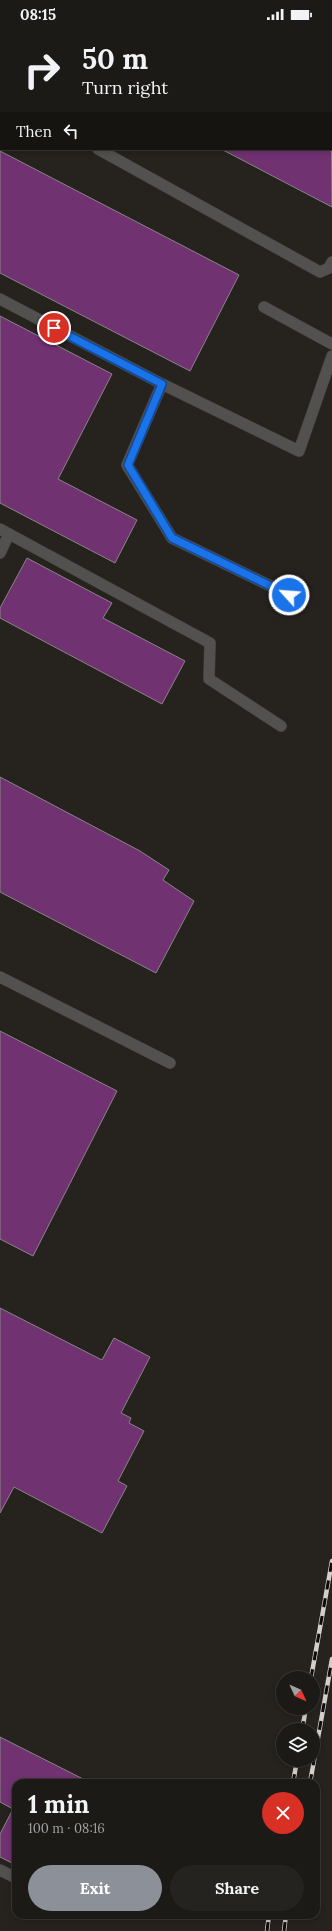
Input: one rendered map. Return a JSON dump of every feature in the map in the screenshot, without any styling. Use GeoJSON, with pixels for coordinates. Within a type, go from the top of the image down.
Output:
{"type":"FeatureCollection","features":[{"type":"Feature","properties":{"kind":"lane"},"geometry":{"type":"LineString","coordinates":[[100,150],[320,272],[329,268],[332,262]]}},
{"type":"Feature","properties":{"kind":"lane"},"geometry":{"type":"LineString","coordinates":[[0,299],[162,384],[299,451],[332,356]]}},
{"type":"Feature","properties":{"kind":"lane"},"geometry":{"type":"LineString","coordinates":[[264,307],[332,344]]}},
{"type":"Feature","properties":{"kind":"lane"},"geometry":{"type":"LineString","coordinates":[[162,384],[128,465],[172,538],[289,595]]}},
{"type":"Feature","properties":{"kind":"lane"},"geometry":{"type":"LineString","coordinates":[[0,553],[5,532],[210,644],[209,679],[281,726]]}},
{"type":"Feature","properties":{"kind":"lane"},"geometry":{"type":"LineString","coordinates":[[0,977],[170,1063]]}},
{"type":"Feature","properties":{"kind":"lane"},"geometry":{"type":"LineString","coordinates":[[0,1870],[12,1876]]}},
{"type":"Feature","properties":{"kind":"building"},"geometry":{"type":"Polygon","coordinates":[[[223,150],[332,150],[332,207],[223,150]]]}},
{"type":"Feature","properties":{"kind":"building"},"geometry":{"type":"Polygon","coordinates":[[[0,151],[239,275],[190,371],[0,273],[0,151]]]}},
{"type":"Feature","properties":{"kind":"building"},"geometry":{"type":"Polygon","coordinates":[[[0,316],[112,374],[58,479],[137,520],[115,563],[0,503],[0,316]]]}},
{"type":"Feature","properties":{"kind":"building"},"geometry":{"type":"Polygon","coordinates":[[[27,558],[112,603],[103,618],[185,661],[162,704],[0,618],[0,608],[27,558]]]}},
{"type":"Feature","properties":{"kind":"building"},"geometry":{"type":"Polygon","coordinates":[[[0,777],[140,851],[169,870],[163,880],[194,901],[156,973],[0,892],[0,777]]]}},
{"type":"Feature","properties":{"kind":"building"},"geometry":{"type":"Polygon","coordinates":[[[0,1031],[117,1091],[33,1256],[0,1239],[0,1031]]]}},
{"type":"Feature","properties":{"kind":"building"},"geometry":{"type":"Polygon","coordinates":[[[0,1308],[102,1360],[114,1338],[150,1357],[121,1413],[131,1418],[129,1423],[144,1431],[118,1481],[127,1486],[102,1533],[14,1487],[0,1513],[0,1308]]]}},
{"type":"Feature","properties":{"kind":"building"},"geometry":{"type":"Polygon","coordinates":[[[0,1737],[83,1779],[12,1779],[12,1808],[0,1802],[0,1737]]]}},
{"type":"Feature","properties":{"kind":"building"},"geometry":{"type":"Polygon","coordinates":[[[12,1811],[12,1863],[0,1857],[0,1834],[12,1811]]]}},
{"type":"Feature","properties":{"kind":"railway"},"geometry":{"type":"LineString","coordinates":[[312,1671],[332,1561]]}},
{"type":"Feature","properties":{"kind":"railway"},"geometry":{"type":"LineString","coordinates":[[311,1779],[332,1659]]}},
{"type":"Feature","properties":{"kind":"railway"},"geometry":{"type":"LineString","coordinates":[[303,1723],[305,1715]]}},
{"type":"Feature","properties":{"kind":"railway"},"geometry":{"type":"LineString","coordinates":[[294,1779],[296,1767]]}},
{"type":"Feature","properties":{"kind":"railway"},"geometry":{"type":"LineString","coordinates":[[267,1931],[268,1919]]}},
{"type":"Feature","properties":{"kind":"railway"},"geometry":{"type":"LineString","coordinates":[[284,1931],[286,1919]]}},
{"type":"Feature","properties":{"kind":"route"},"geometry":{"type":"LineString","coordinates":[[54,328],[162,384],[128,465],[172,538],[289,595]]}}]}
